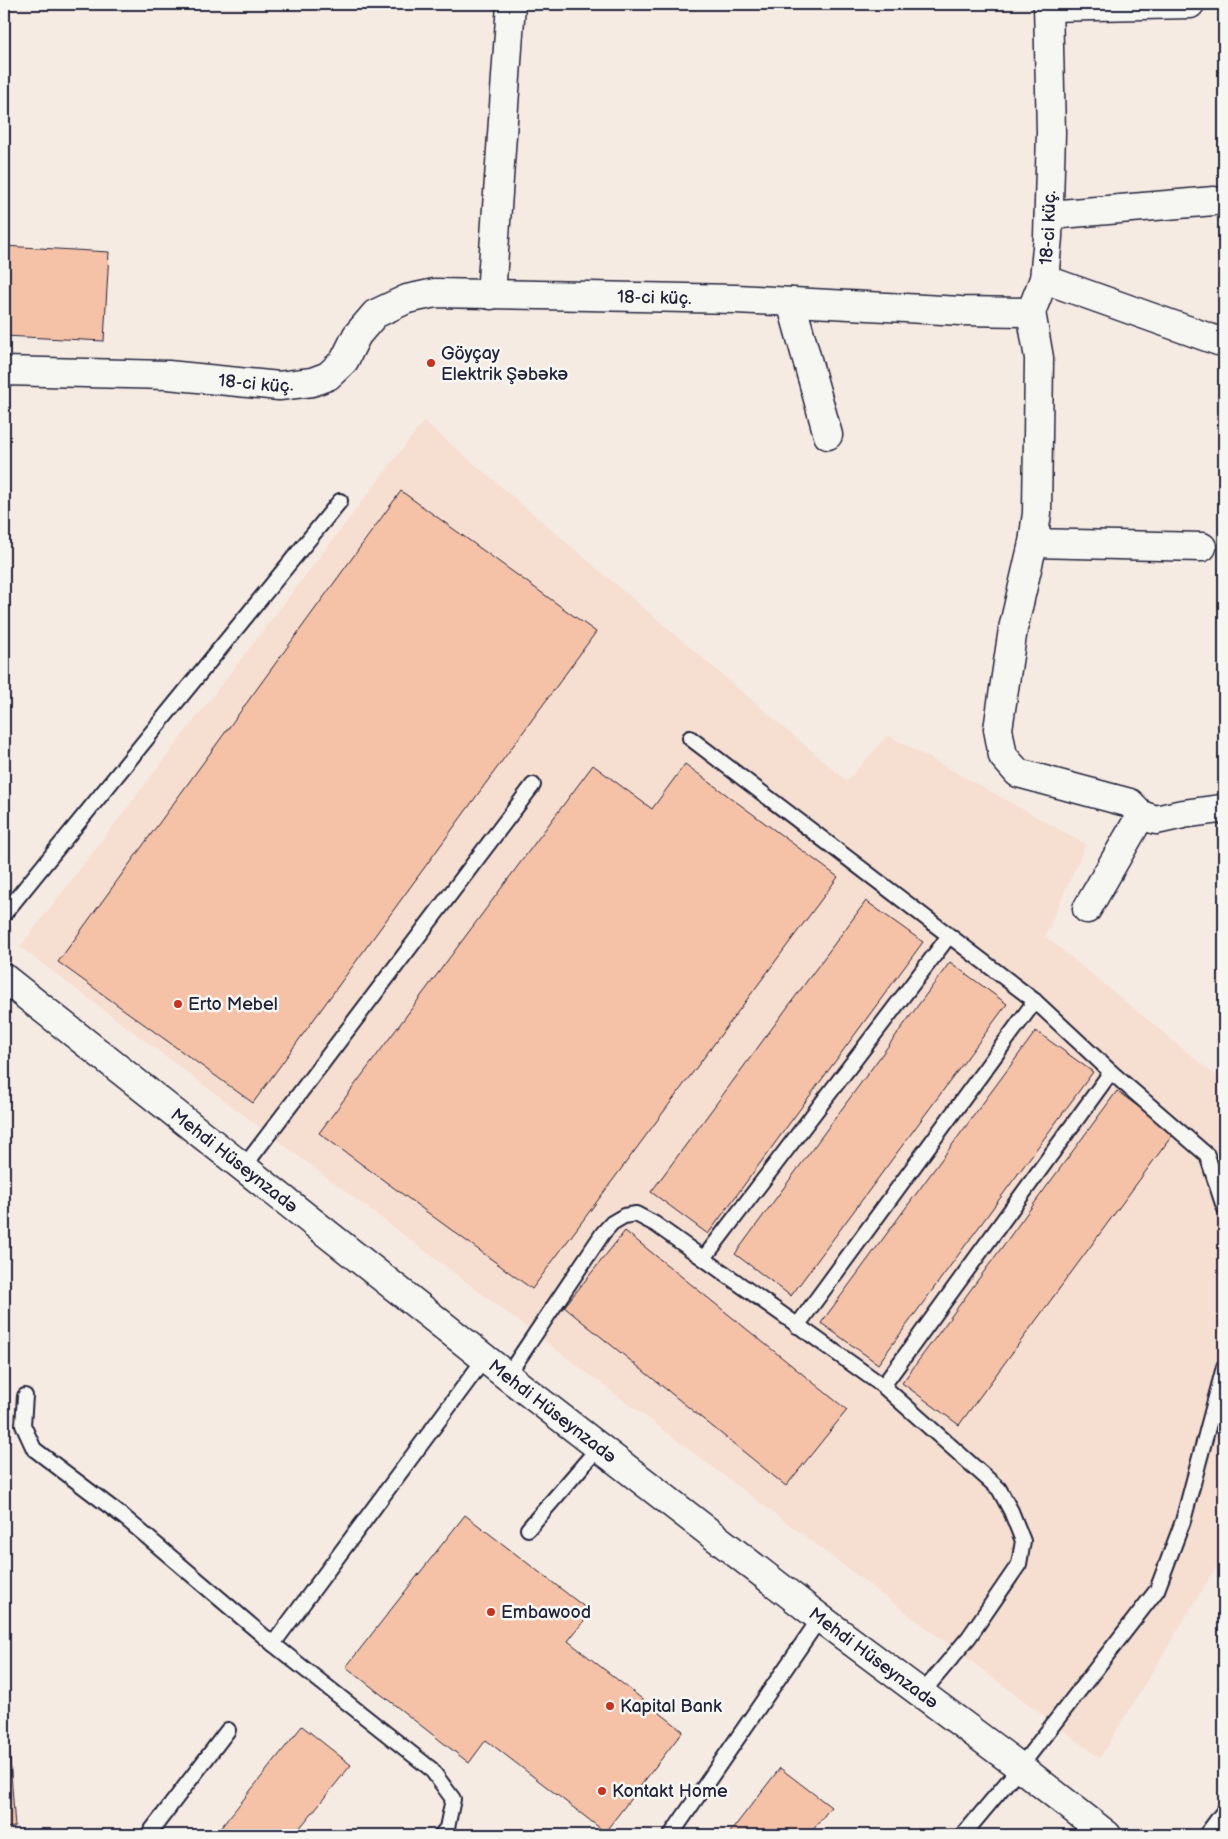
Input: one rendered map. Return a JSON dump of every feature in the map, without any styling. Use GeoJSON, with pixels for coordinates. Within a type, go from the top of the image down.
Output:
{"type":"FeatureCollection","features":[{"type":"Feature","properties":{"kind":"street"},"geometry":{"type":"LineString","coordinates":[[491,295],[511,4]]}},
{"type":"Feature","properties":{"kind":"street"},"geometry":{"type":"LineString","coordinates":[[1048,5],[1190,4]]}},
{"type":"Feature","properties":{"kind":"street","name":"18-ci küç."},"geometry":{"type":"LineString","coordinates":[[4,371],[168,375],[279,386],[312,382],[328,376],[344,361],[358,335],[376,314],[407,299],[435,293],[726,299],[961,311],[1031,312],[1044,279],[1049,215],[1051,133],[1048,5]]}},
{"type":"Feature","properties":{"kind":"street"},"geometry":{"type":"LineString","coordinates":[[1049,215],[1214,202]]}},
{"type":"Feature","properties":{"kind":"street"},"geometry":{"type":"LineString","coordinates":[[1044,279],[1218,341]]}},
{"type":"Feature","properties":{"kind":"street"},"geometry":{"type":"LineString","coordinates":[[791,302],[828,435]]}},
{"type":"Feature","properties":{"kind":"street"},"geometry":{"type":"LineString","coordinates":[[1031,312],[1038,358],[1036,513],[1033,543],[1013,629],[998,729],[1003,756],[1018,774],[1130,803],[1141,815],[1156,820],[1183,814],[1224,810]]}},
{"type":"Feature","properties":{"kind":"street"},"geometry":{"type":"LineString","coordinates":[[1033,543],[1202,546]]}},
{"type":"Feature","properties":{"kind":"street"},"geometry":{"type":"LineString","coordinates":[[1087,909],[1141,815]]}},
{"type":"Feature","properties":{"kind":"street","name":"Mehdi Hüseynzadə"},"geometry":{"type":"LineString","coordinates":[[4,978],[507,1376],[820,1618],[1020,1767],[1107,1835]]}},
{"type":"Feature","properties":{"kind":"lane"},"geometry":{"type":"LineString","coordinates":[[4,914],[340,501]]}},
{"type":"Feature","properties":{"kind":"lane"},"geometry":{"type":"LineString","coordinates":[[690,738],[1035,1001],[1111,1072],[1207,1155],[1224,1207]]}},
{"type":"Feature","properties":{"kind":"lane"},"geometry":{"type":"LineString","coordinates":[[243,1168],[533,785]]}},
{"type":"Feature","properties":{"kind":"lane"},"geometry":{"type":"LineString","coordinates":[[704,1258],[949,936]]}},
{"type":"Feature","properties":{"kind":"lane"},"geometry":{"type":"LineString","coordinates":[[797,1326],[1035,1001]]}},
{"type":"Feature","properties":{"kind":"lane"},"geometry":{"type":"LineString","coordinates":[[883,1386],[1111,1072]]}},
{"type":"Feature","properties":{"kind":"lane"},"geometry":{"type":"LineString","coordinates":[[507,1376],[603,1232],[618,1219],[636,1214],[655,1224],[704,1258],[883,1386],[999,1489],[1011,1511],[1023,1541],[1019,1564],[969,1637],[922,1693]]}},
{"type":"Feature","properties":{"kind":"lane"},"geometry":{"type":"LineString","coordinates":[[273,1644],[485,1358]]}},
{"type":"Feature","properties":{"kind":"lane"},"geometry":{"type":"LineString","coordinates":[[963,1835],[1020,1767],[1158,1590],[1183,1521],[1224,1367]]}},
{"type":"Feature","properties":{"kind":"lane"},"geometry":{"type":"LineString","coordinates":[[25,1396],[23,1425],[34,1449],[125,1518],[273,1644],[431,1769],[453,1799],[447,1828],[441,1835]]}},
{"type":"Feature","properties":{"kind":"lane"},"geometry":{"type":"LineString","coordinates":[[528,1529],[599,1446]]}},
{"type":"Feature","properties":{"kind":"lane"},"geometry":{"type":"LineString","coordinates":[[671,1835],[820,1618]]}},
{"type":"Feature","properties":{"kind":"lane"},"geometry":{"type":"LineString","coordinates":[[148,1835],[228,1730]]}},
{"type":"Feature","properties":{"kind":"lane"},"geometry":{"type":"LineString","coordinates":[[1206,1835],[1224,1811]]}},
{"type":"Feature","properties":{"kind":"shaded area"},"geometry":{"type":"Polygon","coordinates":[[[424,421],[847,781],[888,735],[1086,844],[1045,936],[1224,1082],[1224,1554],[1100,1758],[20,947],[424,421]]]}},
{"type":"Feature","properties":{"kind":"building"},"geometry":{"type":"Polygon","coordinates":[[[4,246],[109,252],[104,341],[4,336],[4,246]]]}},
{"type":"Feature","properties":{"kind":"building"},"geometry":{"type":"Polygon","coordinates":[[[401,491],[596,632],[253,1103],[58,962],[401,491]]]}},
{"type":"Feature","properties":{"kind":"building"},"geometry":{"type":"Polygon","coordinates":[[[685,764],[838,877],[532,1289],[319,1133],[593,765],[652,809],[685,764]]]}},
{"type":"Feature","properties":{"kind":"building"},"geometry":{"type":"Polygon","coordinates":[[[866,901],[923,942],[708,1234],[651,1192],[866,901]]]}},
{"type":"Feature","properties":{"kind":"building"},"geometry":{"type":"Polygon","coordinates":[[[950,962],[1007,1004],[791,1296],[735,1254],[950,962]]]}},
{"type":"Feature","properties":{"kind":"building"},"geometry":{"type":"Polygon","coordinates":[[[1036,1031],[1093,1072],[878,1364],[821,1323],[1036,1031]]]}},
{"type":"Feature","properties":{"kind":"building"},"geometry":{"type":"Polygon","coordinates":[[[1117,1091],[1174,1133],[959,1425],[902,1383],[1117,1091]]]}},
{"type":"Feature","properties":{"kind":"building"},"geometry":{"type":"Polygon","coordinates":[[[625,1231],[847,1410],[786,1486],[564,1307],[625,1231]]]}},
{"type":"Feature","properties":{"kind":"building"},"geometry":{"type":"Polygon","coordinates":[[[465,1515],[591,1612],[568,1641],[683,1731],[605,1832],[486,1740],[469,1763],[346,1667],[465,1515]]]}},
{"type":"Feature","properties":{"kind":"building"},"geometry":{"type":"Polygon","coordinates":[[[4,1678],[15,1827],[4,1828],[4,1678]]]}},
{"type":"Feature","properties":{"kind":"building"},"geometry":{"type":"Polygon","coordinates":[[[302,1726],[351,1765],[294,1835],[215,1835],[302,1726]]]}},
{"type":"Feature","properties":{"kind":"building"},"geometry":{"type":"Polygon","coordinates":[[[780,1768],[831,1807],[809,1835],[728,1835],[780,1768]]]}},
{"type":"Feature","properties":{"kind":"place","name":"Göyçay Elektrik Şəbəkə"},"geometry":{"type":"Point","coordinates":[431,363]}},
{"type":"Feature","properties":{"kind":"place","name":"Erto Mebel"},"geometry":{"type":"Point","coordinates":[178,1004]}},
{"type":"Feature","properties":{"kind":"place","name":"Embawood"},"geometry":{"type":"Point","coordinates":[491,1612]}},
{"type":"Feature","properties":{"kind":"place","name":"Kapital Bank"},"geometry":{"type":"Point","coordinates":[610,1706]}},
{"type":"Feature","properties":{"kind":"place","name":"Kontakt Home"},"geometry":{"type":"Point","coordinates":[602,1791]}}]}
